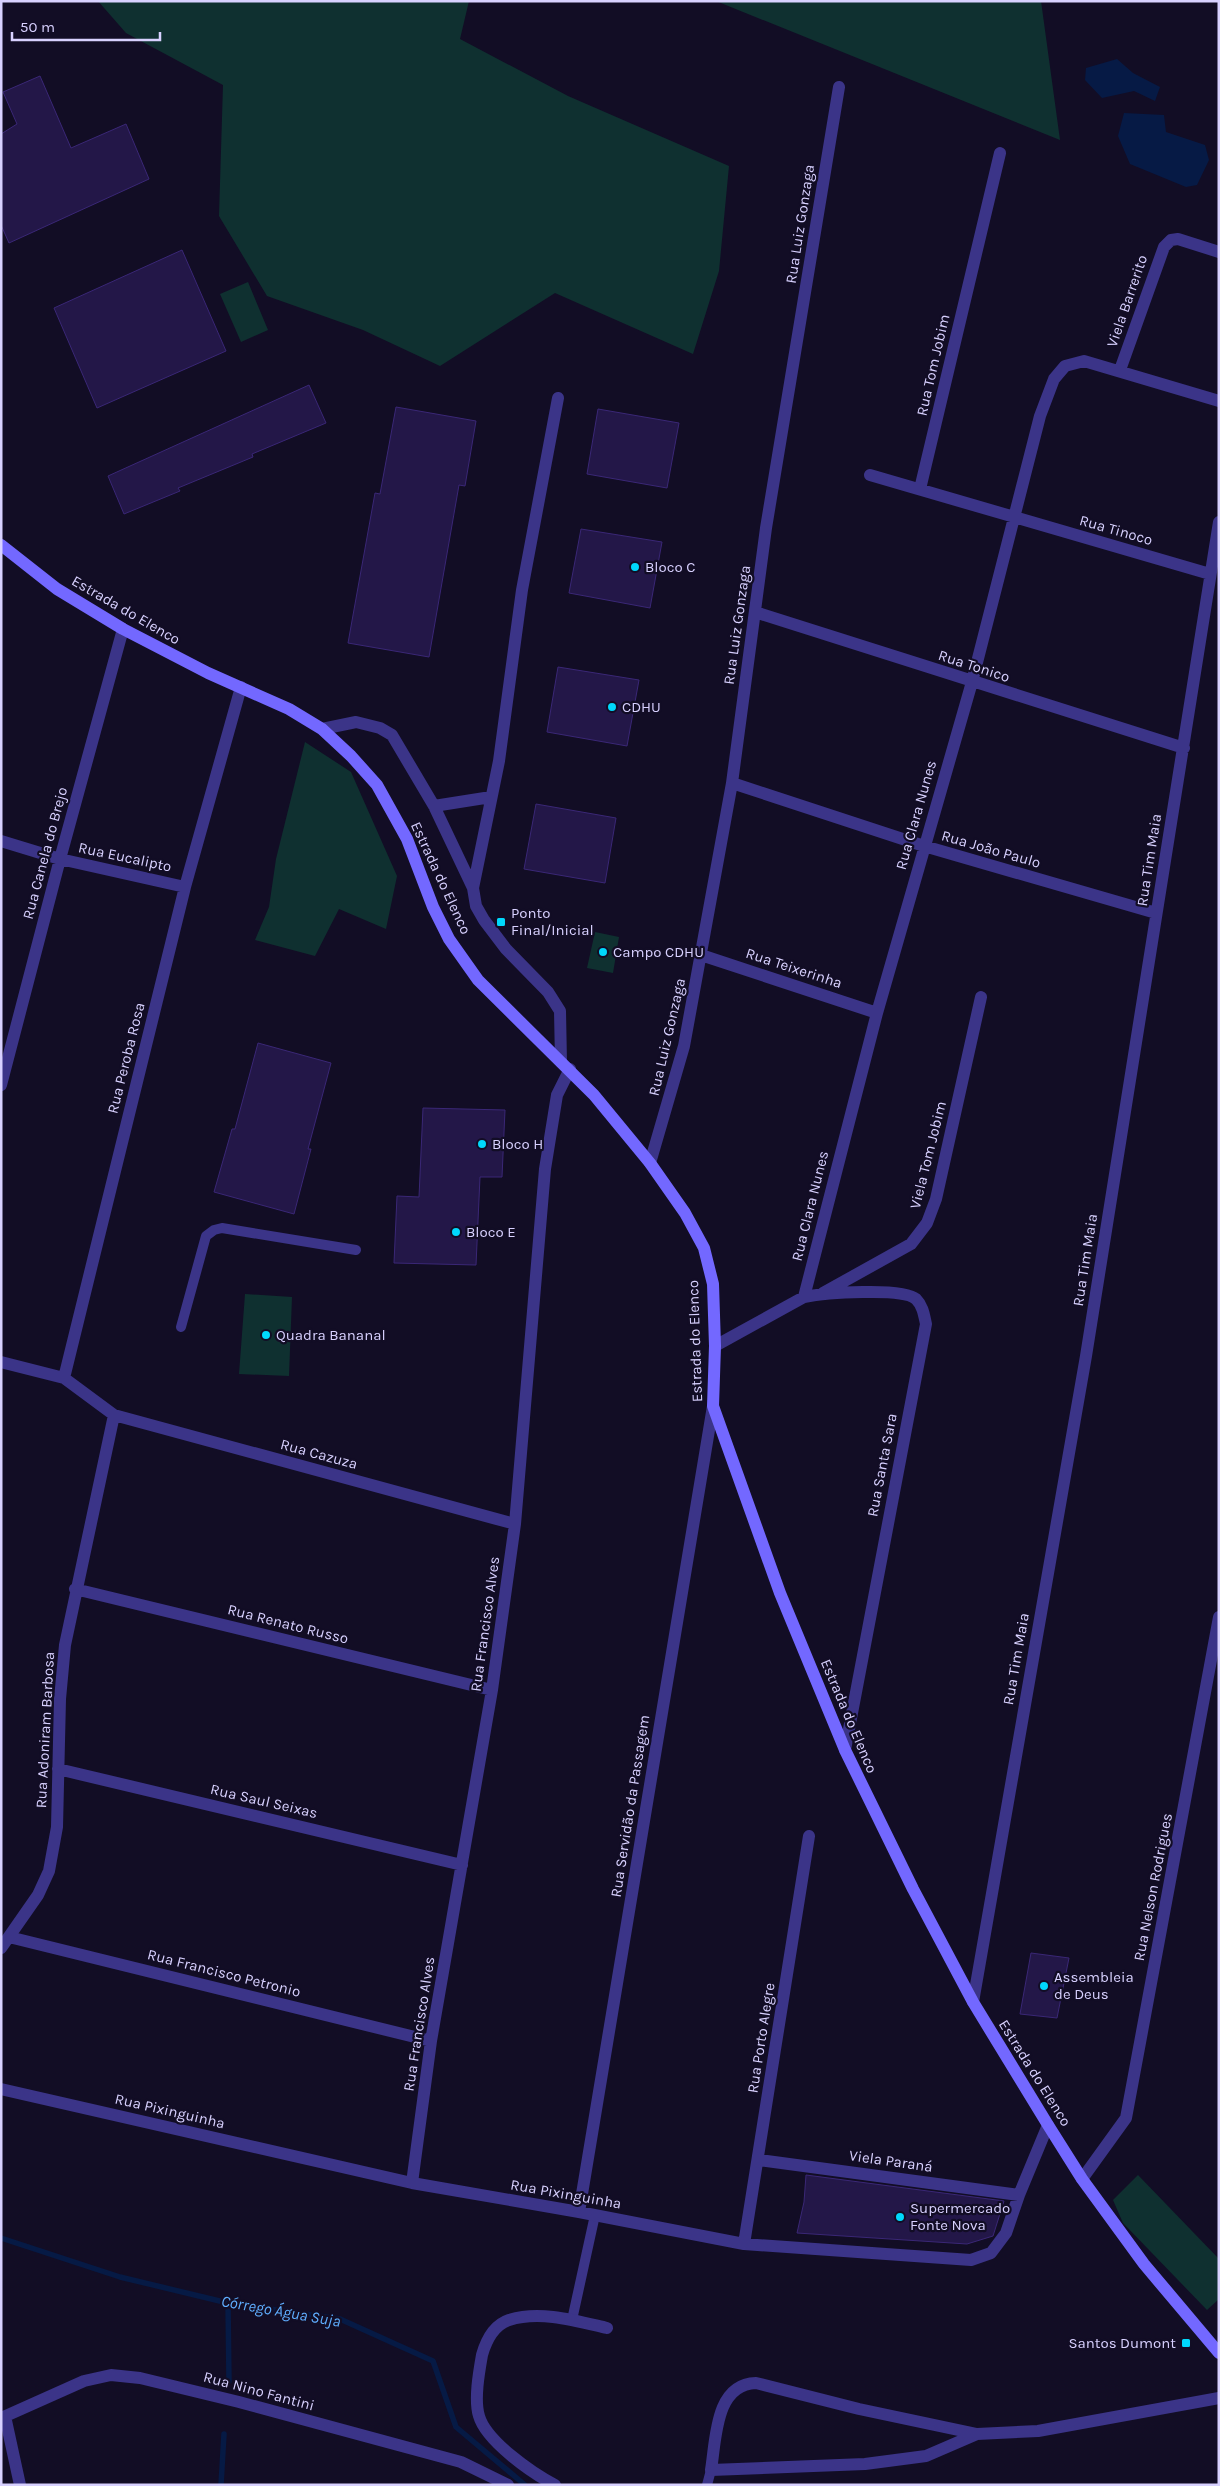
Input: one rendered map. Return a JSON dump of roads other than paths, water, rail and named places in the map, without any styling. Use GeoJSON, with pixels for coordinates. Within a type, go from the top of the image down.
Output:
{"type":"FeatureCollection","features":[{"type":"Feature","properties":{"kind":"street","name":"Rua Luiz Gonzaga"},"geometry":{"type":"LineString","coordinates":[[650,1163],[684,1046],[732,783],[766,528],[839,86]]}},
{"type":"Feature","properties":{"kind":"street","name":"Rua Tom Jobim"},"geometry":{"type":"LineString","coordinates":[[920,489],[1000,153]]}},
{"type":"Feature","properties":{"kind":"street","name":"Viela Barrerito"},"geometry":{"type":"LineString","coordinates":[[1120,370],[1164,246],[1171,240],[1178,239],[1219,252]]}},
{"type":"Feature","properties":{"kind":"street","name":"Rua Clara Nunes"},"geometry":{"type":"LineString","coordinates":[[804,1297],[877,1013],[972,682],[1040,416],[1054,379],[1065,366],[1084,361],[1120,370]]}},
{"type":"Feature","properties":{"kind":"street"},"geometry":{"type":"LineString","coordinates":[[1120,370],[1219,401]]}},
{"type":"Feature","properties":{"kind":"street"},"geometry":{"type":"LineString","coordinates":[[473,888],[506,725],[517,624],[539,491],[558,398]]}},
{"type":"Feature","properties":{"kind":"street"},"geometry":{"type":"LineString","coordinates":[[870,475],[1014,517]]}},
{"type":"Feature","properties":{"kind":"street","name":"Rua Tinoco"},"geometry":{"type":"LineString","coordinates":[[1014,517],[1210,574]]}},
{"type":"Feature","properties":{"kind":"street","name":"Rua Tim Maia"},"geometry":{"type":"LineString","coordinates":[[972,2002],[1084,1365],[1219,522]]}},
{"type":"Feature","properties":{"kind":"street","name":"Estrada do Elenco"},"geometry":{"type":"LineString","coordinates":[[1,545],[57,589],[123,629],[208,674],[289,709],[322,729],[351,756],[377,785],[407,839],[433,907],[449,939],[478,980],[566,1065],[594,1095],[650,1163],[685,1213],[704,1248],[713,1284],[715,1346],[712,1406],[780,1593],[845,1750],[913,1889],[972,2002],[1048,2125],[1082,2179],[1144,2264],[1219,2353]]}},
{"type":"Feature","properties":{"kind":"street","name":"Rua Tonico"},"geometry":{"type":"LineString","coordinates":[[755,612],[1184,748]]}},
{"type":"Feature","properties":{"kind":"street","name":"Rua Canela do Brejo"},"geometry":{"type":"LineString","coordinates":[[1,1085],[123,629]]}},
{"type":"Feature","properties":{"kind":"street","name":"Rua Peroba Rosa"},"geometry":{"type":"LineString","coordinates":[[64,1378],[185,887],[241,687]]}},
{"type":"Feature","properties":{"kind":"street"},"geometry":{"type":"LineString","coordinates":[[322,729],[356,722],[380,728],[392,735],[434,806],[473,888],[476,906],[484,920],[506,949],[548,992],[560,1011],[566,1065]]}},
{"type":"Feature","properties":{"kind":"street","name":"Rua João Paulo"},"geometry":{"type":"LineString","coordinates":[[732,783],[924,846],[1156,913]]}},
{"type":"Feature","properties":{"kind":"street"},"geometry":{"type":"LineString","coordinates":[[434,806],[490,798]]}},
{"type":"Feature","properties":{"kind":"street","name":"Rua Eucalipto"},"geometry":{"type":"LineString","coordinates":[[1,841],[60,859],[185,887]]}},
{"type":"Feature","properties":{"kind":"street","name":"Rua Teixerinha"},"geometry":{"type":"LineString","coordinates":[[701,955],[877,1013]]}},
{"type":"Feature","properties":{"kind":"street","name":"Viela Tom Jobim"},"geometry":{"type":"LineString","coordinates":[[820,1294],[911,1244],[927,1223],[936,1199],[981,997]]}},
{"type":"Feature","properties":{"kind":"street","name":"Rua Francisco Alves"},"geometry":{"type":"LineString","coordinates":[[412,2183],[431,2041],[492,1690],[515,1524],[545,1169],[557,1095],[566,1065]]}},
{"type":"Feature","properties":{"kind":"street","name":"Rua Santa Sara"},"geometry":{"type":"LineString","coordinates":[[804,1297],[820,1294],[901,1292],[915,1298],[923,1308],[926,1324],[845,1750]]}},
{"type":"Feature","properties":{"kind":"street"},"geometry":{"type":"LineString","coordinates":[[715,1346],[804,1297]]}},
{"type":"Feature","properties":{"kind":"street"},"geometry":{"type":"LineString","coordinates":[[1,1362],[64,1378],[114,1415]]}},
{"type":"Feature","properties":{"kind":"street","name":"Rua Servidão da Passagem"},"geometry":{"type":"LineString","coordinates":[[579,2212],[712,1406]]}},
{"type":"Feature","properties":{"kind":"street","name":"Rua Cazuza"},"geometry":{"type":"LineString","coordinates":[[114,1415],[515,1524]]}},
{"type":"Feature","properties":{"kind":"street","name":"Rua Adoniram Barbosa"},"geometry":{"type":"LineString","coordinates":[[1,1948],[38,1895],[49,1871],[57,1828],[60,1699],[65,1645],[75,1589],[114,1415]]}},
{"type":"Feature","properties":{"kind":"street","name":"Rua Renato Russo"},"geometry":{"type":"LineString","coordinates":[[75,1589],[492,1690]]}},
{"type":"Feature","properties":{"kind":"street","name":"Rua Nelson Rodrigues"},"geometry":{"type":"LineString","coordinates":[[1082,2179],[1126,2118],[1216,1649],[1219,1617]]}},
{"type":"Feature","properties":{"kind":"street","name":"Rua Saul Seixas"},"geometry":{"type":"LineString","coordinates":[[58,1769],[462,1865]]}},
{"type":"Feature","properties":{"kind":"street","name":"Rua Porto Alegre"},"geometry":{"type":"LineString","coordinates":[[744,2244],[759,2160],[809,1836]]}},
{"type":"Feature","properties":{"kind":"street","name":"Rua Francisco Petronio"},"geometry":{"type":"LineString","coordinates":[[9,1937],[431,2041]]}},
{"type":"Feature","properties":{"kind":"street","name":"Rua Pixinguinha"},"geometry":{"type":"LineString","coordinates":[[1,2088],[412,2183],[579,2212],[744,2244],[971,2260],[991,2253],[1006,2233],[1019,2195],[1048,2125]]}},
{"type":"Feature","properties":{"kind":"street","name":"Viela Paraná"},"geometry":{"type":"LineString","coordinates":[[759,2160],[1019,2195]]}},
{"type":"Feature","properties":{"kind":"street"},"geometry":{"type":"LineString","coordinates":[[554,2485],[542,2478],[493,2438],[479,2416],[478,2376],[484,2347],[494,2330],[507,2321],[530,2316],[572,2320],[607,2328]]}},
{"type":"Feature","properties":{"kind":"street","name":"Rua Nino Fantini"},"geometry":{"type":"LineString","coordinates":[[3,2417],[84,2381],[111,2375],[140,2378],[239,2402],[461,2462],[508,2485]]}},
{"type":"Feature","properties":{"kind":"street"},"geometry":{"type":"LineString","coordinates":[[977,2434],[926,2456],[865,2464],[711,2470],[721,2408],[733,2390],[743,2383],[756,2383],[977,2434],[1038,2431],[1219,2398]]}},
{"type":"Feature","properties":{"kind":"street"},"geometry":{"type":"LineString","coordinates":[[3,2417],[20,2485]]}},
{"type":"Feature","properties":{"kind":"lane"},"geometry":{"type":"LineString","coordinates":[[181,1327],[206,1236],[214,1230],[222,1228],[356,1250]]}},
{"type":"Feature","properties":{"kind":"lane"},"geometry":{"type":"LineString","coordinates":[[572,2320],[595,2215]]}},
{"type":"Feature","properties":{"kind":"lane"},"geometry":{"type":"LineString","coordinates":[[707,2485],[711,2470]]}},
{"type":"Feature","properties":{"kind":"water"},"geometry":{"type":"Polygon","coordinates":[[[1117,59],[1133,73],[1160,87],[1155,101],[1134,91],[1102,98],[1085,80],[1086,68],[1117,59]]]}},
{"type":"Feature","properties":{"kind":"water"},"geometry":{"type":"Polygon","coordinates":[[[1124,113],[1164,115],[1166,132],[1205,145],[1209,160],[1197,185],[1186,187],[1130,164],[1118,136],[1124,113]]]}},
{"type":"Feature","properties":{"kind":"waterway","name":"Córrego Água Suja"},"geometry":{"type":"LineString","coordinates":[[1,2238],[120,2277],[228,2303],[340,2319],[433,2361],[456,2427],[525,2485]]}},
{"type":"Feature","properties":{"kind":"waterway"},"geometry":{"type":"LineString","coordinates":[[228,2303],[229,2381]]}},
{"type":"Feature","properties":{"kind":"waterway"},"geometry":{"type":"LineString","coordinates":[[221,2485],[224,2434]]}},
{"type":"Feature","properties":{"kind":"place","name":"Bloco C"},"geometry":{"type":"Point","coordinates":[635,567]}},
{"type":"Feature","properties":{"kind":"place","name":"CDHU"},"geometry":{"type":"Point","coordinates":[612,707]}},
{"type":"Feature","properties":{"kind":"place","name":"Ponto Final/Inicial"},"geometry":{"type":"Point","coordinates":[501,922]}},
{"type":"Feature","properties":{"kind":"place","name":"Campo CDHU"},"geometry":{"type":"Point","coordinates":[603,952]}},
{"type":"Feature","properties":{"kind":"place","name":"Bloco H"},"geometry":{"type":"Point","coordinates":[482,1144]}},
{"type":"Feature","properties":{"kind":"place","name":"Bloco E"},"geometry":{"type":"Point","coordinates":[456,1232]}},
{"type":"Feature","properties":{"kind":"place","name":"Quadra Bananal"},"geometry":{"type":"Point","coordinates":[266,1335]}},
{"type":"Feature","properties":{"kind":"place","name":"Assembleia de Deus"},"geometry":{"type":"Point","coordinates":[1044,1986]}},
{"type":"Feature","properties":{"kind":"place","name":"Supermercado Fonte Nova"},"geometry":{"type":"Point","coordinates":[900,2217]}},
{"type":"Feature","properties":{"kind":"place","name":"Santos Dumont"},"geometry":{"type":"Point","coordinates":[1186,2343]}}]}
